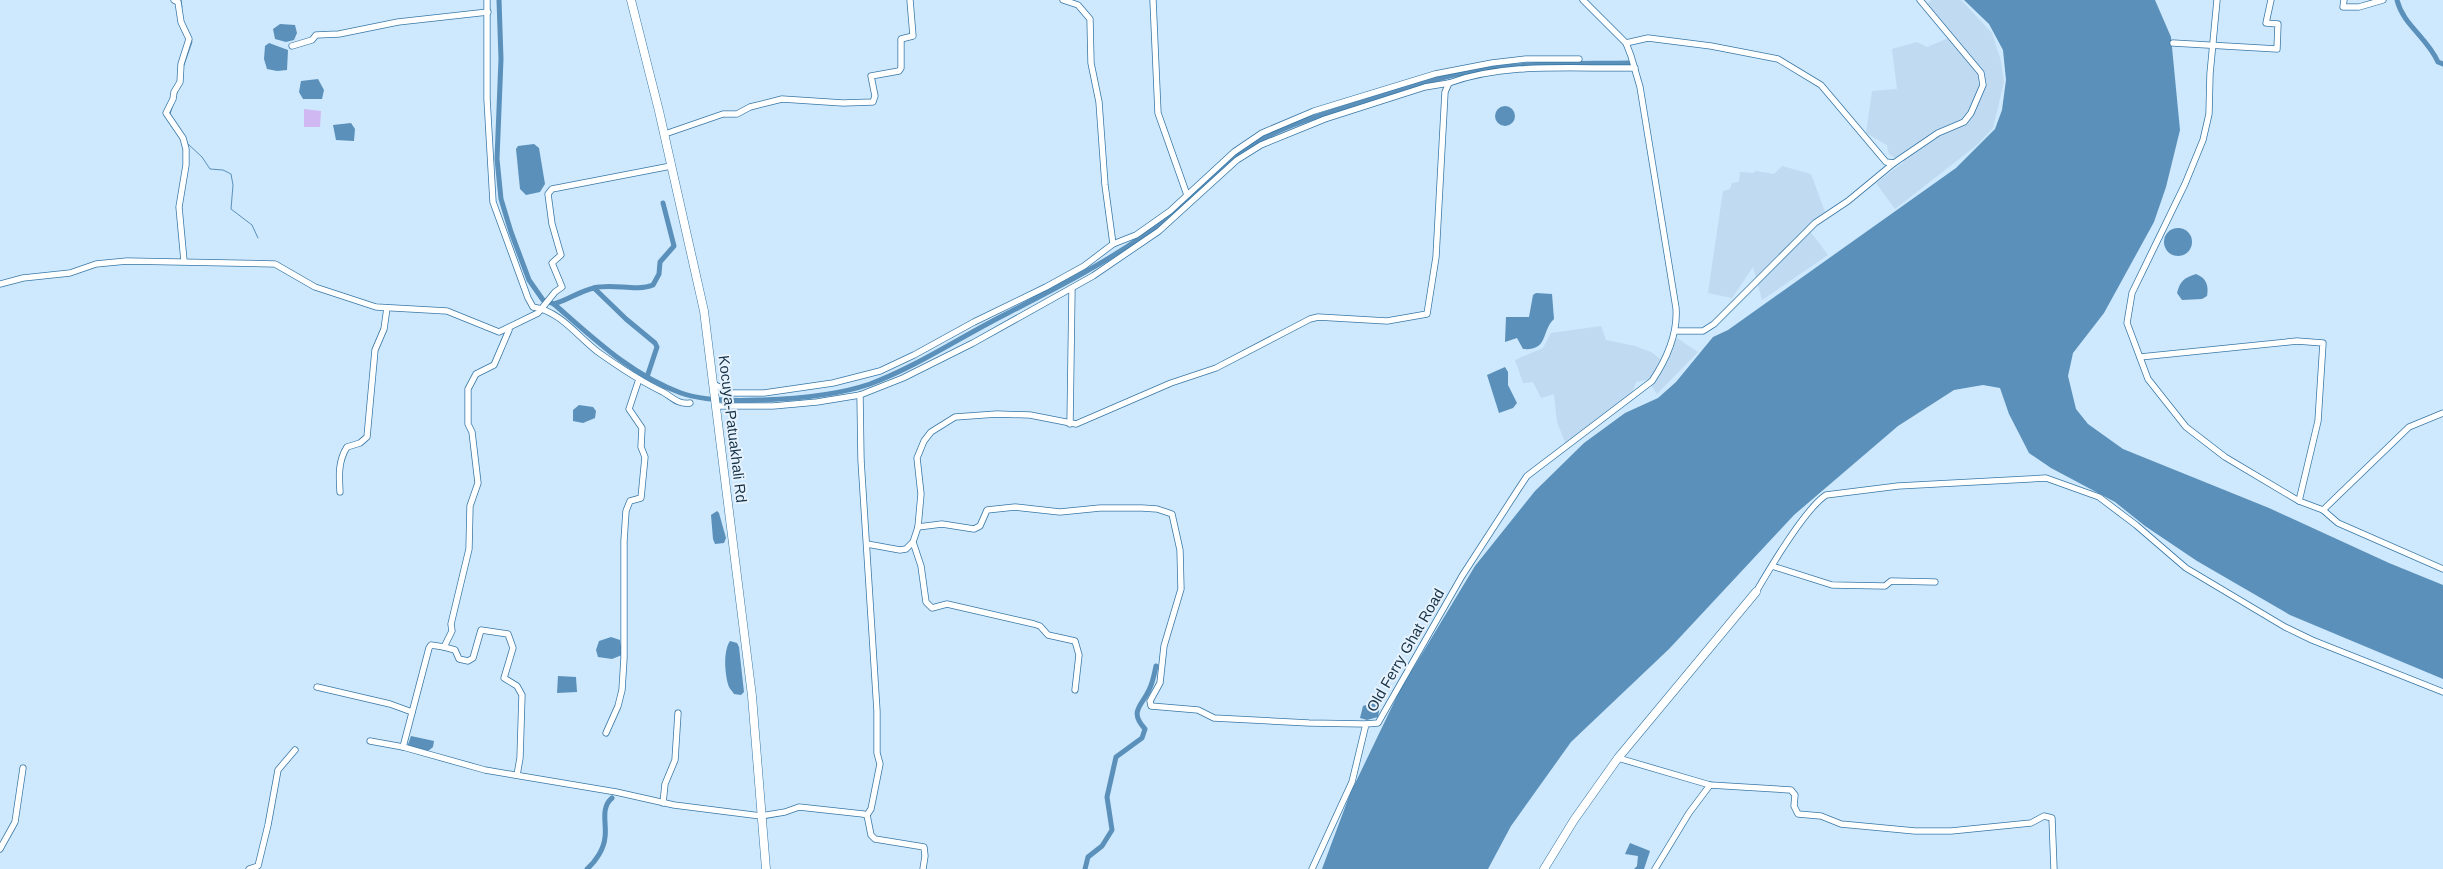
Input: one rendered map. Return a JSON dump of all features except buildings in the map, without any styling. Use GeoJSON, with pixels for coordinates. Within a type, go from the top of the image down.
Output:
{"type":"FeatureCollection","features":[{"type":"Feature","properties":{"kind":"main road","name":"Kocuya-Patuakhali Rd"},"geometry":{"type":"LineString","coordinates":[[631,0],[664,134],[704,311],[752,696],[766,869]]}},
{"type":"Feature","properties":{"kind":"main road"},"geometry":{"type":"LineString","coordinates":[[1544,869],[1574,820],[1618,758],[1756,592]]}},
{"type":"Feature","properties":{"kind":"street"},"geometry":{"type":"LineString","coordinates":[[174,0],[178,2],[181,22],[189,39],[181,64],[180,82],[166,113],[182,138],[186,149],[186,164],[179,207],[184,261]]}},
{"type":"Feature","properties":{"kind":"street"},"geometry":{"type":"LineString","coordinates":[[487,0],[487,91],[493,202],[528,298],[533,307],[545,306],[597,351],[639,379],[677,401],[690,403]]}},
{"type":"Feature","properties":{"kind":"street"},"geometry":{"type":"LineString","coordinates":[[664,134],[723,114],[737,114],[750,107],[782,99],[843,103],[873,102],[875,96],[872,76],[899,71],[901,68],[901,39],[913,35],[910,0]]}},
{"type":"Feature","properties":{"kind":"street"},"geometry":{"type":"LineString","coordinates":[[1063,0],[1078,5],[1090,19],[1091,63],[1099,102],[1104,185],[1113,244]]}},
{"type":"Feature","properties":{"kind":"street"},"geometry":{"type":"LineString","coordinates":[[1154,0],[1158,113],[1187,195]]}},
{"type":"Feature","properties":{"kind":"street"},"geometry":{"type":"LineString","coordinates":[[1583,0],[1626,44],[1635,68],[1640,87],[1650,159],[1671,267],[1676,308],[1675,330],[1703,331],[1714,324],[1815,223],[1848,201],[1894,163],[1938,133],[1964,122],[1971,114],[1983,85],[1981,73],[1920,0]]}},
{"type":"Feature","properties":{"kind":"street"},"geometry":{"type":"LineString","coordinates":[[2217,0],[2209,114],[2203,140],[2185,184],[2132,293],[2127,323],[2148,379],[2186,427],[2225,457],[2299,501],[2323,510],[2338,522],[2443,569]]}},
{"type":"Feature","properties":{"kind":"street"},"geometry":{"type":"LineString","coordinates":[[2173,43],[2277,49],[2278,24],[2266,23],[2271,0]]}},
{"type":"Feature","properties":{"kind":"street"},"geometry":{"type":"LineString","coordinates":[[2344,0],[2343,7],[2359,7],[2383,0]]}},
{"type":"Feature","properties":{"kind":"street"},"geometry":{"type":"LineString","coordinates":[[292,46],[312,40],[316,35],[339,34],[398,22],[488,12]]}},
{"type":"Feature","properties":{"kind":"street"},"geometry":{"type":"LineString","coordinates":[[1626,44],[1648,38],[1711,46],[1778,59],[1821,85],[1886,162],[1894,163]]}},
{"type":"Feature","properties":{"kind":"street"},"geometry":{"type":"LineString","coordinates":[[713,386],[732,392],[764,393],[833,383],[880,371],[914,356],[974,322],[1084,266],[1113,244],[1133,237],[1158,221],[1248,141],[1314,111],[1393,86],[1471,66],[1526,59],[1579,59]]}},
{"type":"Feature","properties":{"kind":"street"},"geometry":{"type":"LineString","coordinates":[[716,405],[802,404],[860,395],[918,371],[1072,288],[1154,235],[1203,194],[1237,160],[1261,145],[1324,119],[1425,87],[1507,71],[1635,68]]}},
{"type":"Feature","properties":{"kind":"street"},"geometry":{"type":"LineString","coordinates":[[866,544],[900,550],[906,549],[913,542],[918,527],[921,494],[917,458],[924,441],[931,432],[955,417],[1030,415],[1049,417],[1070,424],[1076,424],[1150,392],[1216,368],[1310,319],[1387,321],[1427,314],[1436,250],[1445,92],[1449,83]]}},
{"type":"Feature","properties":{"kind":"street"},"geometry":{"type":"LineString","coordinates":[[0,284],[23,278],[70,272],[88,266],[113,262],[184,261],[275,264],[315,287],[387,308],[447,311],[499,332],[545,306],[551,297],[562,287],[552,264],[561,254],[552,224],[548,194],[552,189],[671,166]]}},
{"type":"Feature","properties":{"kind":"street"},"geometry":{"type":"LineString","coordinates":[[1070,424],[1072,288]]}},
{"type":"Feature","properties":{"kind":"street"},"geometry":{"type":"LineString","coordinates":[[340,492],[339,468],[343,453],[347,446],[360,443],[367,437],[375,350],[384,329],[387,308]]}},
{"type":"Feature","properties":{"kind":"street"},"geometry":{"type":"LineString","coordinates":[[444,647],[452,631],[451,624],[467,558],[470,506],[478,483],[472,432],[468,424],[468,388],[476,374],[494,365],[509,330]]}},
{"type":"Feature","properties":{"kind":"street","name":"Old Ferry Ghat Road"},"geometry":{"type":"LineString","coordinates":[[1312,869],[1352,782],[1366,724],[1378,723],[1462,576],[1528,476],[1652,382],[1660,369],[1675,330]]}},
{"type":"Feature","properties":{"kind":"street"},"geometry":{"type":"LineString","coordinates":[[2140,357],[2297,341],[2323,343],[2318,421],[2299,501]]}},
{"type":"Feature","properties":{"kind":"street"},"geometry":{"type":"LineString","coordinates":[[606,733],[618,706],[622,690],[624,658],[623,560],[626,511],[628,502],[641,498],[643,492],[645,457],[641,447],[642,428],[629,409],[639,379]]}},
{"type":"Feature","properties":{"kind":"street"},"geometry":{"type":"LineString","coordinates":[[860,395],[861,460],[877,711],[877,753],[880,764],[871,809],[867,815],[871,835],[875,839],[924,847],[923,869]]}},
{"type":"Feature","properties":{"kind":"street"},"geometry":{"type":"LineString","coordinates":[[2323,510],[2408,427],[2443,413]]}},
{"type":"Feature","properties":{"kind":"street"},"geometry":{"type":"LineString","coordinates":[[1756,592],[1818,500],[1826,495],[1898,486],[2046,478],[2098,497],[2136,525],[2186,568],[2286,627],[2320,644],[2443,692]]}},
{"type":"Feature","properties":{"kind":"street"},"geometry":{"type":"LineString","coordinates":[[918,527],[942,524],[974,529],[980,526],[987,510],[1004,508],[1060,512],[1100,508],[1142,508],[1168,512],[1172,514],[1176,526],[1180,550],[1181,589],[1164,646],[1160,683],[1150,701],[1151,706],[1198,710],[1214,718],[1366,724]]}},
{"type":"Feature","properties":{"kind":"street"},"geometry":{"type":"LineString","coordinates":[[913,542],[921,566],[926,602],[932,608],[948,604],[984,611],[1034,624],[1040,626],[1048,634],[1076,641],[1079,655],[1079,673],[1075,690]]}},
{"type":"Feature","properties":{"kind":"street"},"geometry":{"type":"LineString","coordinates":[[1772,566],[1832,585],[1885,586],[1891,581],[1935,582]]}},
{"type":"Feature","properties":{"kind":"street"},"geometry":{"type":"LineString","coordinates":[[404,747],[429,648],[432,645],[455,650],[459,659],[468,661],[474,658],[481,630],[508,634],[514,648],[504,678],[517,686],[522,695],[520,758],[517,775]]}},
{"type":"Feature","properties":{"kind":"street"},"geometry":{"type":"LineString","coordinates":[[317,687],[390,704],[412,712]]}},
{"type":"Feature","properties":{"kind":"street"},"geometry":{"type":"LineString","coordinates":[[663,803],[665,784],[675,760],[678,713]]}},
{"type":"Feature","properties":{"kind":"street"},"geometry":{"type":"LineString","coordinates":[[370,741],[404,747],[454,763],[663,803],[761,816],[800,807],[867,815]]}},
{"type":"Feature","properties":{"kind":"street"},"geometry":{"type":"LineString","coordinates":[[249,869],[258,866],[272,810],[278,770],[295,750]]}},
{"type":"Feature","properties":{"kind":"street"},"geometry":{"type":"LineString","coordinates":[[1618,758],[1710,785],[1791,790],[1795,795],[1794,806],[1798,814],[1820,816],[1841,824],[1888,829],[1951,831],[2031,824],[2044,816],[2052,818],[2054,869]]}},
{"type":"Feature","properties":{"kind":"street"},"geometry":{"type":"LineString","coordinates":[[0,849],[15,822],[23,768]]}},
{"type":"Feature","properties":{"kind":"street"},"geometry":{"type":"LineString","coordinates":[[1655,869],[1710,785]]}},
{"type":"Feature","properties":{"kind":"shaded area"},"geometry":{"type":"Polygon","coordinates":[[[1931,0],[1961,0],[1992,33],[2001,61],[2004,82],[1993,128],[1977,145],[1895,209],[1876,183],[1904,162],[1903,156],[1895,158],[1889,154],[1887,145],[1866,133],[1872,91],[1897,89],[1892,49],[1917,42],[1927,47],[1949,38],[1924,7],[1931,0]]]}},
{"type":"Feature","properties":{"kind":"shaded area"},"geometry":{"type":"Polygon","coordinates":[[[304,109],[321,111],[320,127],[304,127],[304,109]]]}},
{"type":"Feature","properties":{"kind":"shaded area"},"geometry":{"type":"Polygon","coordinates":[[[1782,166],[1811,174],[1825,212],[1807,227],[1828,255],[1762,300],[1753,267],[1732,298],[1708,293],[1723,191],[1730,189],[1732,183],[1739,182],[1740,172],[1754,173],[1755,171],[1774,174],[1782,166]]]}},
{"type":"Feature","properties":{"kind":"shaded area"},"geometry":{"type":"Polygon","coordinates":[[[1601,326],[1606,340],[1635,346],[1651,352],[1664,362],[1677,338],[1698,352],[1657,394],[1647,380],[1636,382],[1632,393],[1566,445],[1557,422],[1554,394],[1541,398],[1533,382],[1523,383],[1515,360],[1543,348],[1551,333],[1601,326]]]}},
{"type":"Feature","properties":{"kind":"water"},"geometry":{"type":"Polygon","coordinates":[[[1964,0],[2155,0],[2171,37],[2180,130],[2166,187],[2154,222],[2104,313],[2073,353],[2068,376],[2076,409],[2088,424],[2123,449],[2269,508],[2389,563],[2443,585],[2443,679],[2290,615],[2197,561],[2145,526],[2115,502],[2051,468],[2029,453],[2009,414],[2000,388],[1983,385],[1954,390],[1898,426],[1794,515],[1669,649],[1571,742],[1511,826],[1488,869],[1322,869],[1350,794],[1400,690],[1475,566],[1535,491],[1584,443],[1625,413],[1658,398],[1676,382],[1713,337],[1728,330],[1956,168],[1995,129],[2002,110],[2006,80],[2003,50],[1989,24],[1964,0]]]}},
{"type":"Feature","properties":{"kind":"water"},"geometry":{"type":"Polygon","coordinates":[[[280,24],[295,25],[297,33],[294,40],[286,42],[275,39],[273,29],[280,24]]]}},
{"type":"Feature","properties":{"kind":"water"},"geometry":{"type":"Polygon","coordinates":[[[269,43],[288,50],[287,70],[267,69],[264,59],[265,46],[269,43]]]}},
{"type":"Feature","properties":{"kind":"water"},"geometry":{"type":"Polygon","coordinates":[[[318,79],[324,90],[322,99],[303,99],[299,92],[301,81],[318,79]]]}},
{"type":"Feature","properties":{"kind":"water"},"geometry":{"type":"Polygon","coordinates":[[[1505,106],[1512,109],[1515,116],[1512,123],[1505,126],[1498,123],[1495,116],[1498,109],[1505,106]]]}},
{"type":"Feature","properties":{"kind":"water"},"geometry":{"type":"Polygon","coordinates":[[[351,123],[355,129],[354,141],[336,140],[333,125],[351,123]]]}},
{"type":"Feature","properties":{"kind":"water"},"geometry":{"type":"Polygon","coordinates":[[[534,144],[539,148],[545,184],[540,192],[526,195],[520,189],[516,149],[518,146],[534,144]]]}},
{"type":"Feature","properties":{"kind":"water"},"geometry":{"type":"Polygon","coordinates":[[[2178,228],[2188,232],[2192,242],[2188,252],[2178,256],[2168,252],[2164,242],[2168,232],[2178,228]]]}},
{"type":"Feature","properties":{"kind":"water"},"geometry":{"type":"Polygon","coordinates":[[[2196,274],[2206,282],[2208,288],[2207,296],[2202,299],[2182,300],[2177,293],[2181,283],[2196,274]]]}},
{"type":"Feature","properties":{"kind":"water"},"geometry":{"type":"Polygon","coordinates":[[[1536,293],[1552,294],[1554,319],[1547,329],[1541,344],[1531,349],[1523,349],[1517,338],[1505,342],[1506,317],[1529,317],[1533,295],[1536,293]]]}},
{"type":"Feature","properties":{"kind":"water"},"geometry":{"type":"Polygon","coordinates":[[[1505,367],[1508,372],[1508,385],[1517,403],[1513,408],[1499,413],[1487,375],[1505,367]]]}},
{"type":"Feature","properties":{"kind":"water"},"geometry":{"type":"Polygon","coordinates":[[[579,405],[593,407],[596,411],[595,418],[583,423],[573,421],[573,410],[579,405]]]}},
{"type":"Feature","properties":{"kind":"water"},"geometry":{"type":"Polygon","coordinates":[[[717,511],[726,538],[724,543],[715,544],[711,515],[717,511]]]}},
{"type":"Feature","properties":{"kind":"water"},"geometry":{"type":"Polygon","coordinates":[[[611,637],[620,640],[622,655],[612,659],[598,657],[596,650],[599,641],[611,637]]]}},
{"type":"Feature","properties":{"kind":"water"},"geometry":{"type":"Polygon","coordinates":[[[730,641],[737,643],[739,647],[744,692],[741,695],[734,694],[729,687],[727,679],[725,668],[726,650],[730,641]]]}},
{"type":"Feature","properties":{"kind":"water"},"geometry":{"type":"Polygon","coordinates":[[[558,676],[576,677],[577,692],[557,693],[558,676]]]}},
{"type":"Feature","properties":{"kind":"water"},"geometry":{"type":"Polygon","coordinates":[[[1376,702],[1380,706],[1378,717],[1367,720],[1360,718],[1363,706],[1376,702]]]}},
{"type":"Feature","properties":{"kind":"water"},"geometry":{"type":"Polygon","coordinates":[[[411,736],[434,741],[433,747],[427,752],[407,747],[411,736]]]}},
{"type":"Feature","properties":{"kind":"water"},"geometry":{"type":"Polygon","coordinates":[[[1630,843],[1650,851],[1644,869],[1634,869],[1637,866],[1638,856],[1625,854],[1630,843]]]}},
{"type":"Feature","properties":{"kind":"waterway"},"geometry":{"type":"LineString","coordinates":[[181,0],[182,7]]}},
{"type":"Feature","properties":{"kind":"waterway"},"geometry":{"type":"LineString","coordinates":[[499,0],[501,59],[497,159],[501,199],[529,280],[543,300],[554,304],[583,330],[629,366],[681,393],[699,398],[719,400],[772,400],[829,394],[870,384],[905,369],[1094,267],[1160,223],[1238,155],[1274,133],[1305,120],[1426,82],[1468,72],[1528,65],[1629,63]]}},
{"type":"Feature","properties":{"kind":"waterway"},"geometry":{"type":"LineString","coordinates":[[2397,0],[2404,17],[2428,45],[2438,62],[2443,64]]}},
{"type":"Feature","properties":{"kind":"waterway"},"geometry":{"type":"LineString","coordinates":[[184,65],[192,42],[190,34]]}},
{"type":"Feature","properties":{"kind":"waterway"},"geometry":{"type":"LineString","coordinates":[[170,114],[178,90]]}},
{"type":"Feature","properties":{"kind":"waterway"},"geometry":{"type":"LineString","coordinates":[[187,143],[202,157],[210,169],[223,170],[231,174],[233,185],[231,209],[252,225],[258,238]]}},
{"type":"Feature","properties":{"kind":"waterway"},"geometry":{"type":"LineString","coordinates":[[554,304],[594,288],[609,286],[639,288],[653,285],[659,274],[660,262],[674,246],[663,203]]}},
{"type":"Feature","properties":{"kind":"waterway"},"geometry":{"type":"LineString","coordinates":[[594,288],[626,319],[655,343],[657,347],[647,377]]}},
{"type":"Feature","properties":{"kind":"waterway"},"geometry":{"type":"LineString","coordinates":[[1085,869],[1088,857],[1102,846],[1112,830],[1107,797],[1116,757],[1142,738],[1145,729],[1140,723],[1137,713],[1150,687],[1156,666]]}},
{"type":"Feature","properties":{"kind":"waterway"},"geometry":{"type":"LineString","coordinates":[[587,869],[596,859],[603,846],[605,811],[608,802],[612,798]]}}]}
